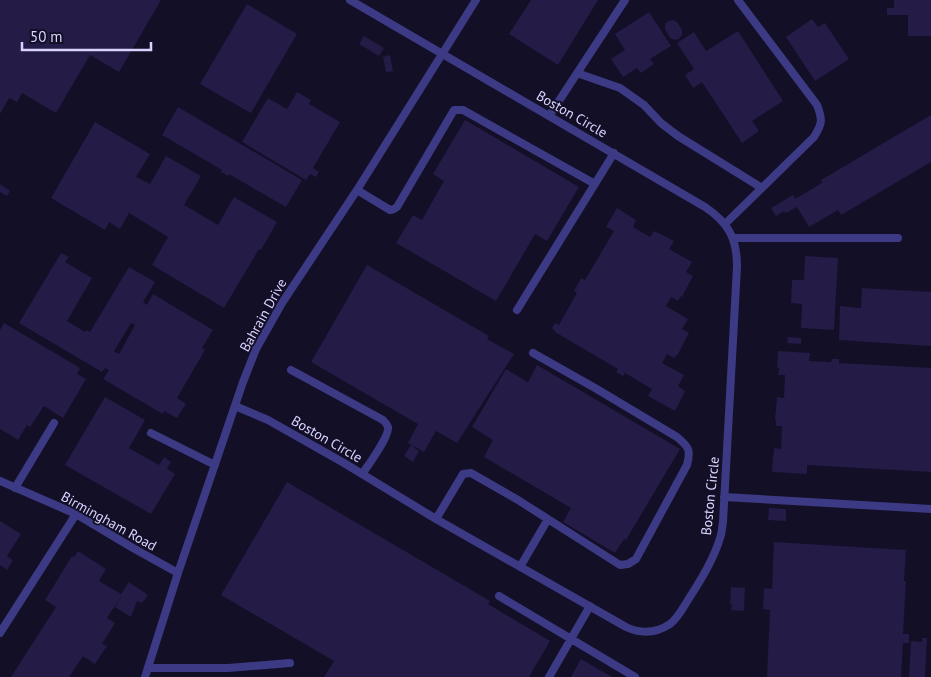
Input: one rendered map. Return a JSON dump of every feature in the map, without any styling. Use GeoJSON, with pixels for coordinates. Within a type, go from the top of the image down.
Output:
{"type":"FeatureCollection","features":[{"type":"Feature","properties":{"kind":"lane","name":"Boston Circle"},"geometry":{"type":"LineString","coordinates":[[235,406],[268,420],[436,519],[636,631],[651,632],[663,628],[671,623],[680,613],[707,570],[720,537],[737,267],[737,252],[733,238],[725,224],[705,206],[350,0]]}},
{"type":"Feature","properties":{"kind":"lane","name":"Bahrain Drive"},"geometry":{"type":"LineString","coordinates":[[145,677],[178,573],[256,349],[282,303],[357,190],[476,0]]}},
{"type":"Feature","properties":{"kind":"lane"},"geometry":{"type":"LineString","coordinates":[[549,116],[625,0]]}},
{"type":"Feature","properties":{"kind":"lane"},"geometry":{"type":"LineString","coordinates":[[725,224],[814,137],[820,128],[822,116],[817,105],[738,0]]}},
{"type":"Feature","properties":{"kind":"lane"},"geometry":{"type":"LineString","coordinates":[[577,73],[620,88],[644,105],[678,136],[762,188]]}},
{"type":"Feature","properties":{"kind":"lane"},"geometry":{"type":"LineString","coordinates":[[357,190],[390,210],[397,207],[454,110],[459,109],[595,184]]}},
{"type":"Feature","properties":{"kind":"lane"},"geometry":{"type":"LineString","coordinates":[[517,310],[614,153]]}},
{"type":"Feature","properties":{"kind":"lane"},"geometry":{"type":"LineString","coordinates":[[733,238],[898,238]]}},
{"type":"Feature","properties":{"kind":"lane"},"geometry":{"type":"LineString","coordinates":[[436,519],[463,474],[471,473],[518,500],[620,565],[628,564],[636,559],[687,465],[690,453],[686,445],[678,437],[533,353]]}},
{"type":"Feature","properties":{"kind":"lane"},"geometry":{"type":"LineString","coordinates":[[291,370],[383,420],[386,424],[388,427],[385,438],[362,474]]}},
{"type":"Feature","properties":{"kind":"lane"},"geometry":{"type":"LineString","coordinates":[[15,488],[54,422]]}},
{"type":"Feature","properties":{"kind":"lane"},"geometry":{"type":"LineString","coordinates":[[150,433],[215,465]]}},
{"type":"Feature","properties":{"kind":"lane","name":"Birmingham Road"},"geometry":{"type":"LineString","coordinates":[[0,481],[76,514],[178,573]]}},
{"type":"Feature","properties":{"kind":"lane"},"geometry":{"type":"LineString","coordinates":[[724,497],[931,509]]}},
{"type":"Feature","properties":{"kind":"lane"},"geometry":{"type":"LineString","coordinates":[[0,633],[76,514]]}},
{"type":"Feature","properties":{"kind":"lane"},"geometry":{"type":"LineString","coordinates":[[520,567],[548,519]]}},
{"type":"Feature","properties":{"kind":"lane"},"geometry":{"type":"LineString","coordinates":[[499,596],[635,676]]}},
{"type":"Feature","properties":{"kind":"lane"},"geometry":{"type":"LineString","coordinates":[[549,677],[590,606]]}},
{"type":"Feature","properties":{"kind":"lane"},"geometry":{"type":"LineString","coordinates":[[148,668],[228,668],[290,663]]}},
{"type":"Feature","properties":{"kind":"building"},"geometry":{"type":"Polygon","coordinates":[[[0,0],[161,0],[119,72],[90,55],[56,113],[22,93],[17,102],[9,98],[0,114],[0,0]]]}},
{"type":"Feature","properties":{"kind":"building"},"geometry":{"type":"Polygon","coordinates":[[[531,0],[598,0],[558,65],[509,34],[531,0]]]}},
{"type":"Feature","properties":{"kind":"building"},"geometry":{"type":"Polygon","coordinates":[[[894,0],[931,0],[931,36],[908,36],[908,15],[887,15],[887,8],[894,8],[894,0]]]}},
{"type":"Feature","properties":{"kind":"building"},"geometry":{"type":"Polygon","coordinates":[[[247,4],[297,34],[251,113],[200,84],[247,4]]]}},
{"type":"Feature","properties":{"kind":"building"},"geometry":{"type":"Polygon","coordinates":[[[649,12],[671,46],[650,59],[654,64],[641,73],[637,68],[623,77],[611,59],[625,50],[615,34],[649,12]]]}},
{"type":"Feature","properties":{"kind":"building"},"geometry":{"type":"Polygon","coordinates":[[[812,19],[818,27],[825,23],[849,59],[815,81],[786,37],[812,19]]]}},
{"type":"Feature","properties":{"kind":"building"},"geometry":{"type":"Polygon","coordinates":[[[673,20],[677,22],[682,30],[682,35],[679,39],[675,40],[670,38],[665,29],[665,24],[673,20]]]}},
{"type":"Feature","properties":{"kind":"building"},"geometry":{"type":"Polygon","coordinates":[[[738,31],[783,101],[752,121],[759,131],[742,143],[702,82],[693,88],[685,75],[694,69],[677,43],[694,32],[706,51],[738,31]]]}},
{"type":"Feature","properties":{"kind":"building"},"geometry":{"type":"Polygon","coordinates":[[[364,36],[384,48],[379,56],[359,44],[364,36]]]}},
{"type":"Feature","properties":{"kind":"building"},"geometry":{"type":"Polygon","coordinates":[[[390,55],[393,71],[386,72],[383,57],[390,55]]]}},
{"type":"Feature","properties":{"kind":"building"},"geometry":{"type":"Polygon","coordinates":[[[297,92],[311,100],[309,104],[340,122],[313,168],[319,172],[316,177],[310,174],[306,180],[242,142],[268,98],[287,109],[297,92]]]}},
{"type":"Feature","properties":{"kind":"building"},"geometry":{"type":"Polygon","coordinates":[[[178,107],[302,180],[286,207],[229,174],[228,176],[221,172],[222,170],[162,135],[178,107]]]}},
{"type":"Feature","properties":{"kind":"building"},"geometry":{"type":"Polygon","coordinates":[[[931,115],[931,162],[841,215],[838,210],[809,227],[797,207],[776,216],[771,208],[793,195],[795,199],[822,183],[821,180],[931,115]]]}},
{"type":"Feature","properties":{"kind":"building"},"geometry":{"type":"Polygon","coordinates":[[[465,120],[579,187],[547,241],[535,234],[496,301],[396,243],[413,215],[422,220],[444,181],[433,174],[465,120]]]}},
{"type":"Feature","properties":{"kind":"building"},"geometry":{"type":"Polygon","coordinates":[[[95,122],[150,154],[136,177],[150,184],[166,156],[201,176],[184,205],[218,225],[234,197],[277,222],[224,308],[152,265],[168,237],[129,213],[120,229],[109,222],[105,230],[51,198],[95,122]]]}},
{"type":"Feature","properties":{"kind":"building"},"geometry":{"type":"Polygon","coordinates":[[[0,184],[10,191],[7,196],[0,192],[0,184]]]}},
{"type":"Feature","properties":{"kind":"building"},"geometry":{"type":"Polygon","coordinates":[[[617,208],[636,220],[633,227],[650,237],[654,231],[674,241],[669,249],[692,262],[686,272],[693,276],[682,297],[678,301],[671,297],[666,306],[688,319],[682,329],[689,333],[678,354],[674,358],[667,354],[662,363],[684,375],[678,386],[685,391],[675,411],[648,396],[652,389],[625,373],[623,376],[616,372],[618,369],[555,332],[552,328],[555,323],[559,325],[577,293],[574,291],[581,278],[585,280],[614,231],[606,227],[617,208]]]}},
{"type":"Feature","properties":{"kind":"building"},"geometry":{"type":"Polygon","coordinates":[[[61,253],[69,257],[65,262],[92,278],[67,321],[85,332],[86,330],[90,332],[129,267],[155,282],[143,302],[147,305],[153,294],[213,330],[202,348],[205,350],[177,398],[186,404],[177,418],[164,411],[163,414],[103,379],[109,370],[105,368],[102,372],[19,323],[61,253]],[[131,323],[114,351],[119,354],[135,325],[131,323]]]}},
{"type":"Feature","properties":{"kind":"building"},"geometry":{"type":"Polygon","coordinates":[[[805,256],[838,258],[834,330],[801,328],[802,304],[791,303],[792,280],[804,280],[805,256]]]}},
{"type":"Feature","properties":{"kind":"building"},"geometry":{"type":"Polygon","coordinates":[[[367,265],[489,336],[487,339],[514,354],[457,443],[436,431],[424,452],[408,443],[418,424],[311,362],[367,265]]]}},
{"type":"Feature","properties":{"kind":"building"},"geometry":{"type":"Polygon","coordinates":[[[862,288],[931,292],[931,346],[839,340],[840,306],[861,308],[862,288]]]}},
{"type":"Feature","properties":{"kind":"building"},"geometry":{"type":"Polygon","coordinates":[[[4,323],[80,368],[77,374],[86,379],[63,418],[44,406],[30,427],[27,425],[18,440],[0,429],[0,330],[4,323]]]}},
{"type":"Feature","properties":{"kind":"building"},"geometry":{"type":"Polygon","coordinates":[[[788,337],[801,338],[801,344],[787,343],[788,337]]]}},
{"type":"Feature","properties":{"kind":"building"},"geometry":{"type":"Polygon","coordinates":[[[778,351],[810,353],[809,361],[831,362],[832,359],[839,359],[839,363],[931,368],[931,472],[807,465],[807,474],[772,472],[774,448],[781,449],[782,426],[776,426],[775,420],[777,397],[784,398],[785,375],[778,375],[778,351]]]}},
{"type":"Feature","properties":{"kind":"building"},"geometry":{"type":"Polygon","coordinates":[[[537,365],[680,449],[626,540],[624,539],[615,553],[563,522],[571,508],[484,457],[493,440],[472,427],[506,369],[528,382],[537,365]]]}},
{"type":"Feature","properties":{"kind":"building"},"geometry":{"type":"Polygon","coordinates":[[[105,397],[145,420],[129,448],[159,465],[164,457],[171,462],[167,469],[175,474],[151,514],[65,465],[105,397]]]}},
{"type":"Feature","properties":{"kind":"building"},"geometry":{"type":"Polygon","coordinates":[[[411,445],[419,451],[413,462],[404,456],[411,445]]]}},
{"type":"Feature","properties":{"kind":"building"},"geometry":{"type":"Polygon","coordinates":[[[287,482],[490,601],[488,604],[550,641],[529,677],[324,677],[334,661],[221,595],[287,482]]]}},
{"type":"Feature","properties":{"kind":"building"},"geometry":{"type":"Polygon","coordinates":[[[769,508],[786,509],[786,521],[768,520],[769,508]]]}},
{"type":"Feature","properties":{"kind":"building"},"geometry":{"type":"Polygon","coordinates":[[[0,521],[21,534],[7,556],[13,560],[7,570],[0,565],[0,521]]]}},
{"type":"Feature","properties":{"kind":"building"},"geometry":{"type":"Polygon","coordinates":[[[774,542],[906,550],[903,634],[909,634],[909,643],[903,643],[901,677],[767,677],[770,610],[763,609],[764,588],[772,589],[774,542]]]}},
{"type":"Feature","properties":{"kind":"building"},"geometry":{"type":"Polygon","coordinates":[[[78,551],[106,569],[99,581],[121,594],[129,582],[148,595],[142,603],[137,601],[131,617],[115,607],[122,595],[107,618],[115,623],[102,644],[107,646],[95,664],[83,656],[69,677],[11,677],[56,607],[45,600],[72,556],[74,557],[78,551]]]}},
{"type":"Feature","properties":{"kind":"building"},"geometry":{"type":"Polygon","coordinates":[[[731,587],[745,588],[744,611],[731,610],[731,587]]]}},
{"type":"Feature","properties":{"kind":"building"},"geometry":{"type":"Polygon","coordinates":[[[922,638],[927,638],[925,677],[909,677],[911,641],[922,642],[922,638]]]}},
{"type":"Feature","properties":{"kind":"building"},"geometry":{"type":"Polygon","coordinates":[[[581,659],[612,677],[571,677],[581,659]]]}}]}
